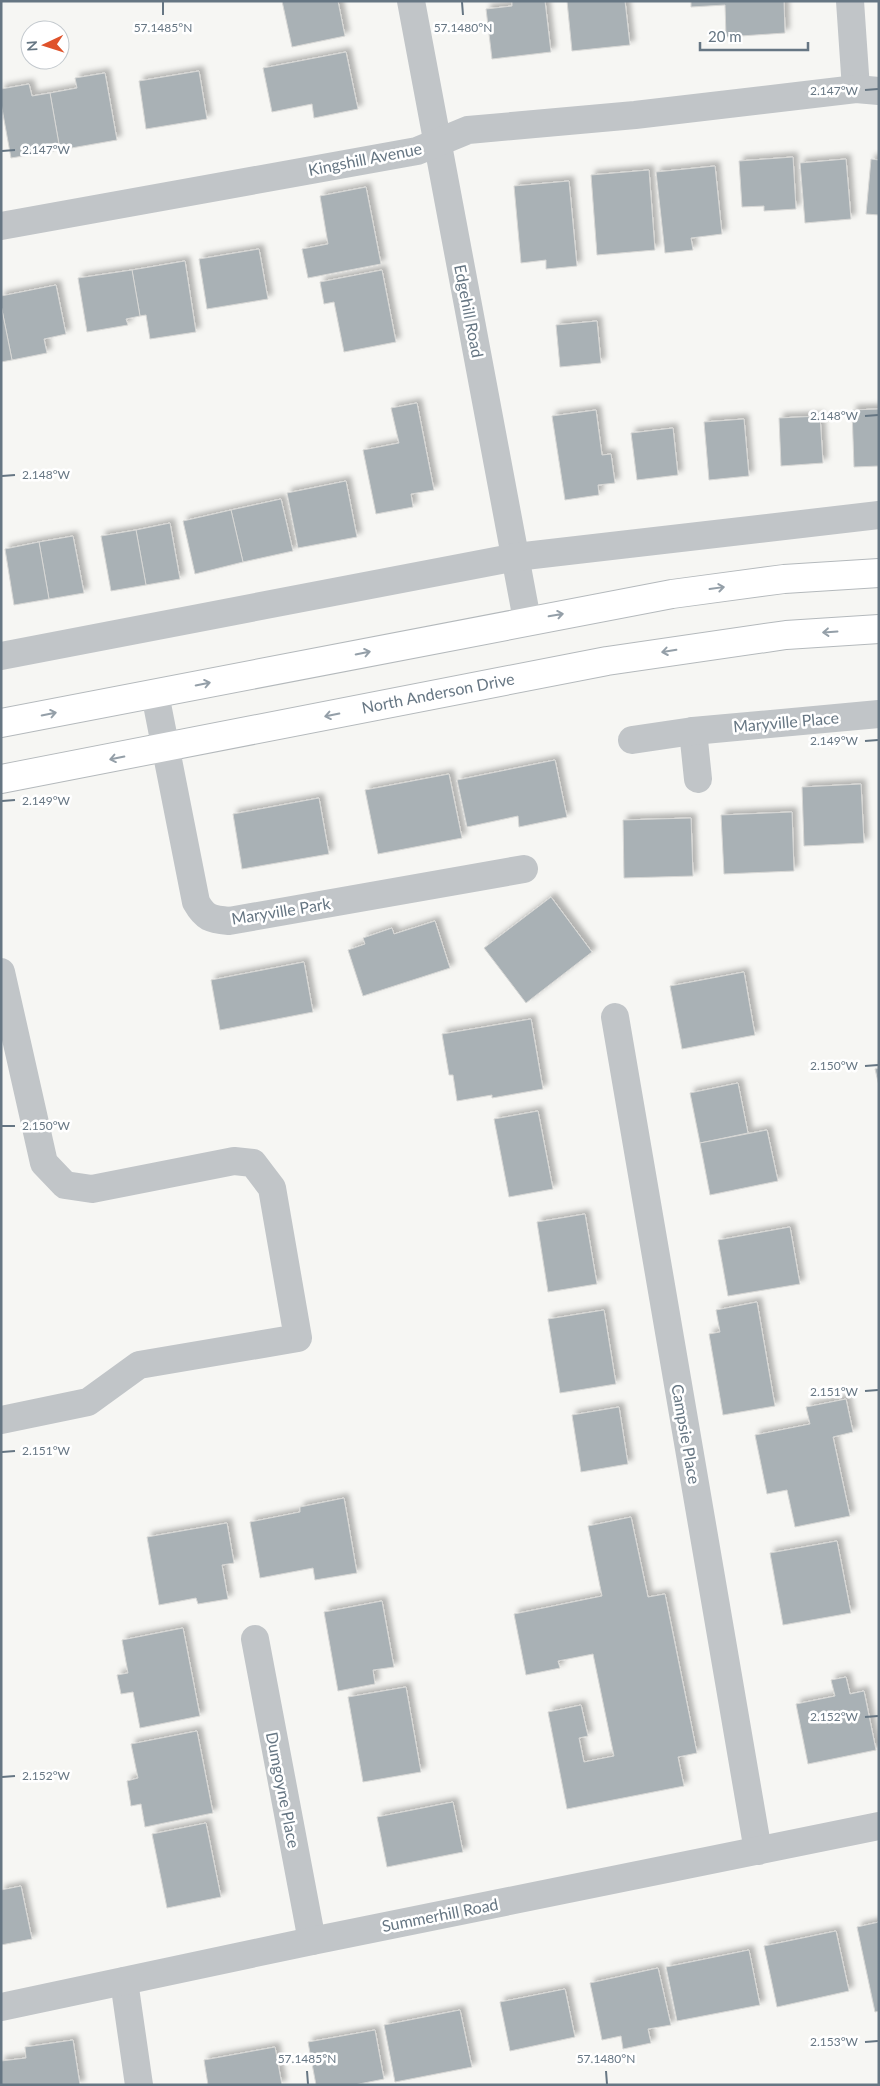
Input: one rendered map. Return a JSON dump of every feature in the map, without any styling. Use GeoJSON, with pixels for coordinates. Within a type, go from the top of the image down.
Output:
{"type":"FeatureCollection","features":[{"type":"Feature","properties":{"kind":"main road"},"geometry":{"type":"LineString","coordinates":[[1,723],[527,620],[672,594],[784,579],[879,573]]}},
{"type":"Feature","properties":{"kind":"main road","name":"North Anderson Drive"},"geometry":{"type":"LineString","coordinates":[[1,779],[607,661],[786,635],[879,629]]}},
{"type":"Feature","properties":{"kind":"street","name":"Edgehill Road"},"geometry":{"type":"LineString","coordinates":[[411,1],[436,144],[527,620]]}},
{"type":"Feature","properties":{"kind":"street"},"geometry":{"type":"LineString","coordinates":[[850,1],[867,90]]}},
{"type":"Feature","properties":{"kind":"street","name":"Kingshill Avenue"},"geometry":{"type":"LineString","coordinates":[[1,226],[417,150],[468,130],[636,116],[867,90]]}},
{"type":"Feature","properties":{"kind":"street"},"geometry":{"type":"LineString","coordinates":[[1,656],[516,557],[879,515]]}},
{"type":"Feature","properties":{"kind":"street","name":"Maryville Park"},"geometry":{"type":"LineString","coordinates":[[155,694],[164,748],[196,902],[202,913],[212,920],[229,921],[524,869]]}},
{"type":"Feature","properties":{"kind":"street","name":"Maryville Place"},"geometry":{"type":"LineString","coordinates":[[632,740],[694,731],[879,714]]}},
{"type":"Feature","properties":{"kind":"street"},"geometry":{"type":"LineString","coordinates":[[694,731],[698,779]]}},
{"type":"Feature","properties":{"kind":"street"},"geometry":{"type":"LineString","coordinates":[[1,972],[10,1055],[44,1162],[65,1185],[92,1189],[234,1161],[253,1163],[272,1188],[298,1338],[139,1365],[88,1402],[1,1420]]}},
{"type":"Feature","properties":{"kind":"street","name":"Campsie Place"},"geometry":{"type":"LineString","coordinates":[[615,1017],[758,1851]]}},
{"type":"Feature","properties":{"kind":"street","name":"Dumgoyne Place"},"geometry":{"type":"LineString","coordinates":[[255,1639],[312,1941]]}},
{"type":"Feature","properties":{"kind":"street","name":"Summerhill Road"},"geometry":{"type":"LineString","coordinates":[[1,2007],[312,1941],[879,1826]]}},
{"type":"Feature","properties":{"kind":"street"},"geometry":{"type":"LineString","coordinates":[[124,1981],[139,2085]]}},
{"type":"Feature","properties":{"kind":"building"},"geometry":{"type":"Polygon","coordinates":[[[282,1],[338,1],[345,36],[292,47],[282,1]]]}},
{"type":"Feature","properties":{"kind":"building"},"geometry":{"type":"Polygon","coordinates":[[[512,1],[545,1],[551,52],[492,59],[486,9],[512,6],[512,1]]]}},
{"type":"Feature","properties":{"kind":"building"},"geometry":{"type":"Polygon","coordinates":[[[567,1],[625,1],[630,45],[572,51],[567,1]]]}},
{"type":"Feature","properties":{"kind":"building"},"geometry":{"type":"Polygon","coordinates":[[[691,1],[784,1],[785,33],[726,37],[725,5],[691,7],[691,1]]]}},
{"type":"Feature","properties":{"kind":"building"},"geometry":{"type":"Polygon","coordinates":[[[346,52],[358,109],[314,118],[312,104],[272,112],[263,68],[346,52]]]}},
{"type":"Feature","properties":{"kind":"building"},"geometry":{"type":"Polygon","coordinates":[[[199,71],[207,119],[146,129],[139,81],[199,71]]]}},
{"type":"Feature","properties":{"kind":"building"},"geometry":{"type":"Polygon","coordinates":[[[105,73],[117,140],[60,150],[50,93],[77,88],[75,78],[105,73]]]}},
{"type":"Feature","properties":{"kind":"building"},"geometry":{"type":"Polygon","coordinates":[[[29,84],[32,96],[50,93],[60,150],[11,158],[1,103],[1,89],[29,84]]]}},
{"type":"Feature","properties":{"kind":"building"},"geometry":{"type":"Polygon","coordinates":[[[793,157],[796,209],[764,211],[764,206],[742,207],[739,161],[793,157]]]}},
{"type":"Feature","properties":{"kind":"building"},"geometry":{"type":"Polygon","coordinates":[[[846,159],[851,219],[805,223],[800,163],[846,159]]]}},
{"type":"Feature","properties":{"kind":"building"},"geometry":{"type":"Polygon","coordinates":[[[871,159],[879,160],[879,215],[866,214],[871,159]]]}},
{"type":"Feature","properties":{"kind":"building"},"geometry":{"type":"Polygon","coordinates":[[[715,166],[722,234],[691,238],[693,250],[665,253],[656,172],[715,166]]]}},
{"type":"Feature","properties":{"kind":"building"},"geometry":{"type":"Polygon","coordinates":[[[649,170],[655,250],[597,255],[591,175],[649,170]]]}},
{"type":"Feature","properties":{"kind":"building"},"geometry":{"type":"Polygon","coordinates":[[[569,181],[577,266],[546,269],[546,260],[521,263],[514,186],[569,181]]]}},
{"type":"Feature","properties":{"kind":"building"},"geometry":{"type":"Polygon","coordinates":[[[366,187],[381,264],[308,278],[302,249],[328,244],[320,196],[366,187]]]}},
{"type":"Feature","properties":{"kind":"building"},"geometry":{"type":"Polygon","coordinates":[[[259,249],[268,299],[207,309],[199,259],[259,249]]]}},
{"type":"Feature","properties":{"kind":"building"},"geometry":{"type":"Polygon","coordinates":[[[185,261],[196,332],[150,339],[146,315],[140,316],[132,270],[185,261]]]}},
{"type":"Feature","properties":{"kind":"building"},"geometry":{"type":"Polygon","coordinates":[[[132,270],[140,316],[126,319],[128,325],[87,332],[78,278],[132,270]]]}},
{"type":"Feature","properties":{"kind":"building"},"geometry":{"type":"Polygon","coordinates":[[[382,270],[396,342],[344,352],[334,302],[324,304],[320,282],[382,270]]]}},
{"type":"Feature","properties":{"kind":"building"},"geometry":{"type":"Polygon","coordinates":[[[56,285],[66,334],[44,339],[47,353],[12,360],[1,305],[1,296],[56,285]]]}},
{"type":"Feature","properties":{"kind":"building"},"geometry":{"type":"Polygon","coordinates":[[[1,305],[12,360],[1,362],[1,305]]]}},
{"type":"Feature","properties":{"kind":"building"},"geometry":{"type":"Polygon","coordinates":[[[597,321],[601,363],[560,367],[556,325],[597,321]]]}},
{"type":"Feature","properties":{"kind":"building"},"geometry":{"type":"Polygon","coordinates":[[[417,403],[434,490],[411,494],[413,507],[376,514],[363,450],[399,443],[391,408],[417,403]]]}},
{"type":"Feature","properties":{"kind":"building"},"geometry":{"type":"Polygon","coordinates":[[[879,409],[879,466],[854,467],[852,410],[879,409]]]}},
{"type":"Feature","properties":{"kind":"building"},"geometry":{"type":"Polygon","coordinates":[[[596,410],[602,455],[611,454],[615,483],[598,485],[599,495],[565,500],[552,416],[596,410]]]}},
{"type":"Feature","properties":{"kind":"building"},"geometry":{"type":"Polygon","coordinates":[[[820,416],[823,463],[781,466],[779,418],[820,416]]]}},
{"type":"Feature","properties":{"kind":"building"},"geometry":{"type":"Polygon","coordinates":[[[744,419],[749,476],[709,480],[704,422],[744,419]]]}},
{"type":"Feature","properties":{"kind":"building"},"geometry":{"type":"Polygon","coordinates":[[[673,428],[678,475],[637,480],[631,433],[673,428]]]}},
{"type":"Feature","properties":{"kind":"building"},"geometry":{"type":"Polygon","coordinates":[[[346,481],[357,537],[298,548],[287,493],[346,481]]]}},
{"type":"Feature","properties":{"kind":"building"},"geometry":{"type":"Polygon","coordinates":[[[281,499],[293,551],[243,562],[231,510],[281,499]]]}},
{"type":"Feature","properties":{"kind":"building"},"geometry":{"type":"Polygon","coordinates":[[[231,510],[243,562],[195,574],[183,521],[231,510]]]}},
{"type":"Feature","properties":{"kind":"building"},"geometry":{"type":"Polygon","coordinates":[[[170,523],[180,579],[146,585],[136,530],[170,523]]]}},
{"type":"Feature","properties":{"kind":"building"},"geometry":{"type":"Polygon","coordinates":[[[136,530],[146,585],[111,591],[101,536],[136,530]]]}},
{"type":"Feature","properties":{"kind":"building"},"geometry":{"type":"Polygon","coordinates":[[[73,536],[84,593],[49,599],[39,542],[73,536]]]}},
{"type":"Feature","properties":{"kind":"building"},"geometry":{"type":"Polygon","coordinates":[[[39,542],[49,599],[14,605],[5,549],[39,542]]]}},
{"type":"Feature","properties":{"kind":"building"},"geometry":{"type":"Polygon","coordinates":[[[555,760],[567,817],[519,827],[518,816],[467,827],[457,780],[555,760]]]}},
{"type":"Feature","properties":{"kind":"building"},"geometry":{"type":"Polygon","coordinates":[[[449,774],[462,838],[378,854],[365,790],[449,774]]]}},
{"type":"Feature","properties":{"kind":"building"},"geometry":{"type":"Polygon","coordinates":[[[861,784],[864,843],[804,846],[802,787],[861,784]]]}},
{"type":"Feature","properties":{"kind":"building"},"geometry":{"type":"Polygon","coordinates":[[[319,798],[329,854],[242,869],[233,814],[319,798]]]}},
{"type":"Feature","properties":{"kind":"building"},"geometry":{"type":"Polygon","coordinates":[[[792,812],[794,871],[724,874],[721,815],[792,812]]]}},
{"type":"Feature","properties":{"kind":"building"},"geometry":{"type":"Polygon","coordinates":[[[691,818],[693,876],[624,878],[623,820],[691,818]]]}},
{"type":"Feature","properties":{"kind":"building"},"geometry":{"type":"Polygon","coordinates":[[[551,897],[592,952],[526,1003],[484,948],[551,897]]]}},
{"type":"Feature","properties":{"kind":"building"},"geometry":{"type":"Polygon","coordinates":[[[435,921],[450,968],[363,996],[348,950],[365,944],[363,938],[392,928],[394,934],[435,921]]]}},
{"type":"Feature","properties":{"kind":"building"},"geometry":{"type":"Polygon","coordinates":[[[304,962],[313,1012],[220,1030],[211,980],[304,962]]]}},
{"type":"Feature","properties":{"kind":"building"},"geometry":{"type":"Polygon","coordinates":[[[744,972],[755,1035],[682,1049],[670,986],[744,972]]]}},
{"type":"Feature","properties":{"kind":"building"},"geometry":{"type":"Polygon","coordinates":[[[531,1019],[543,1089],[492,1098],[492,1095],[457,1101],[453,1075],[449,1075],[442,1034],[531,1019]]]}},
{"type":"Feature","properties":{"kind":"building"},"geometry":{"type":"Polygon","coordinates":[[[879,1068],[879,1086],[875,1069],[879,1068]]]}},
{"type":"Feature","properties":{"kind":"building"},"geometry":{"type":"Polygon","coordinates":[[[738,1083],[748,1133],[700,1143],[690,1093],[738,1083]]]}},
{"type":"Feature","properties":{"kind":"building"},"geometry":{"type":"Polygon","coordinates":[[[538,1111],[553,1189],[509,1197],[494,1119],[538,1111]]]}},
{"type":"Feature","properties":{"kind":"building"},"geometry":{"type":"Polygon","coordinates":[[[767,1130],[778,1181],[710,1195],[700,1143],[767,1130]]]}},
{"type":"Feature","properties":{"kind":"building"},"geometry":{"type":"Polygon","coordinates":[[[585,1214],[597,1284],[548,1292],[537,1222],[585,1214]]]}},
{"type":"Feature","properties":{"kind":"building"},"geometry":{"type":"Polygon","coordinates":[[[790,1227],[800,1284],[728,1296],[718,1240],[790,1227]]]}},
{"type":"Feature","properties":{"kind":"building"},"geometry":{"type":"Polygon","coordinates":[[[757,1302],[775,1406],[723,1415],[709,1334],[720,1332],[716,1310],[757,1302]]]}},
{"type":"Feature","properties":{"kind":"building"},"geometry":{"type":"Polygon","coordinates":[[[604,1310],[616,1384],[560,1393],[548,1319],[604,1310]]]}},
{"type":"Feature","properties":{"kind":"building"},"geometry":{"type":"Polygon","coordinates":[[[846,1399],[853,1432],[833,1437],[850,1516],[795,1527],[787,1490],[767,1494],[755,1435],[810,1424],[806,1407],[846,1399]]]}},
{"type":"Feature","properties":{"kind":"building"},"geometry":{"type":"Polygon","coordinates":[[[619,1407],[628,1464],[581,1472],[572,1415],[619,1407]]]}},
{"type":"Feature","properties":{"kind":"building"},"geometry":{"type":"Polygon","coordinates":[[[344,1498],[357,1573],[315,1580],[313,1568],[260,1578],[250,1522],[300,1512],[300,1507],[344,1498]]]}},
{"type":"Feature","properties":{"kind":"building"},"geometry":{"type":"Polygon","coordinates":[[[631,1517],[648,1597],[665,1594],[697,1753],[678,1757],[684,1786],[567,1809],[548,1712],[581,1705],[588,1736],[579,1738],[584,1762],[614,1756],[593,1654],[558,1661],[560,1668],[526,1675],[514,1614],[602,1596],[588,1526],[631,1517]]]}},
{"type":"Feature","properties":{"kind":"building"},"geometry":{"type":"Polygon","coordinates":[[[227,1523],[234,1563],[222,1565],[228,1599],[198,1604],[196,1598],[159,1605],[147,1537],[227,1523]]]}},
{"type":"Feature","properties":{"kind":"building"},"geometry":{"type":"Polygon","coordinates":[[[837,1541],[851,1613],[783,1625],[770,1553],[837,1541]]]}},
{"type":"Feature","properties":{"kind":"building"},"geometry":{"type":"Polygon","coordinates":[[[382,1601],[394,1667],[373,1670],[375,1684],[338,1691],[324,1612],[382,1601]]]}},
{"type":"Feature","properties":{"kind":"building"},"geometry":{"type":"Polygon","coordinates":[[[183,1628],[200,1716],[140,1728],[133,1692],[121,1694],[117,1675],[128,1673],[122,1640],[183,1628]]]}},
{"type":"Feature","properties":{"kind":"building"},"geometry":{"type":"Polygon","coordinates":[[[846,1677],[850,1694],[864,1691],[876,1750],[808,1764],[796,1704],[835,1696],[831,1680],[846,1677]]]}},
{"type":"Feature","properties":{"kind":"building"},"geometry":{"type":"Polygon","coordinates":[[[406,1687],[421,1772],[363,1782],[348,1697],[406,1687]]]}},
{"type":"Feature","properties":{"kind":"building"},"geometry":{"type":"Polygon","coordinates":[[[197,1731],[213,1813],[145,1827],[141,1804],[131,1806],[127,1781],[138,1778],[131,1744],[197,1731]]]}},
{"type":"Feature","properties":{"kind":"building"},"geometry":{"type":"Polygon","coordinates":[[[453,1802],[463,1852],[387,1867],[377,1817],[453,1802]]]}},
{"type":"Feature","properties":{"kind":"building"},"geometry":{"type":"Polygon","coordinates":[[[206,1823],[221,1897],[167,1908],[152,1834],[206,1823]]]}},
{"type":"Feature","properties":{"kind":"building"},"geometry":{"type":"Polygon","coordinates":[[[21,1886],[32,1939],[1,1945],[1,1890],[21,1886]]]}},
{"type":"Feature","properties":{"kind":"building"},"geometry":{"type":"Polygon","coordinates":[[[879,1922],[879,2011],[875,2012],[857,1927],[879,1922]]]}},
{"type":"Feature","properties":{"kind":"building"},"geometry":{"type":"Polygon","coordinates":[[[836,1931],[849,1991],[777,2007],[764,1946],[836,1931]]]}},
{"type":"Feature","properties":{"kind":"building"},"geometry":{"type":"Polygon","coordinates":[[[749,1950],[760,2005],[677,2021],[666,1967],[749,1950]]]}},
{"type":"Feature","properties":{"kind":"building"},"geometry":{"type":"Polygon","coordinates":[[[658,1968],[671,2025],[648,2029],[651,2043],[623,2049],[621,2036],[602,2040],[590,1983],[658,1968]]]}},
{"type":"Feature","properties":{"kind":"building"},"geometry":{"type":"Polygon","coordinates":[[[565,1989],[575,2037],[510,2051],[500,2002],[565,1989]]]}},
{"type":"Feature","properties":{"kind":"building"},"geometry":{"type":"Polygon","coordinates":[[[460,2010],[472,2067],[395,2082],[384,2025],[460,2010]]]}},
{"type":"Feature","properties":{"kind":"building"},"geometry":{"type":"Polygon","coordinates":[[[375,2030],[384,2079],[354,2085],[316,2085],[308,2042],[375,2030]]]}},
{"type":"Feature","properties":{"kind":"building"},"geometry":{"type":"Polygon","coordinates":[[[73,2040],[80,2085],[1,2085],[1,2061],[26,2058],[25,2047],[73,2040]]]}},
{"type":"Feature","properties":{"kind":"building"},"geometry":{"type":"Polygon","coordinates":[[[275,2047],[282,2085],[208,2085],[204,2060],[275,2047]]]}}]}
